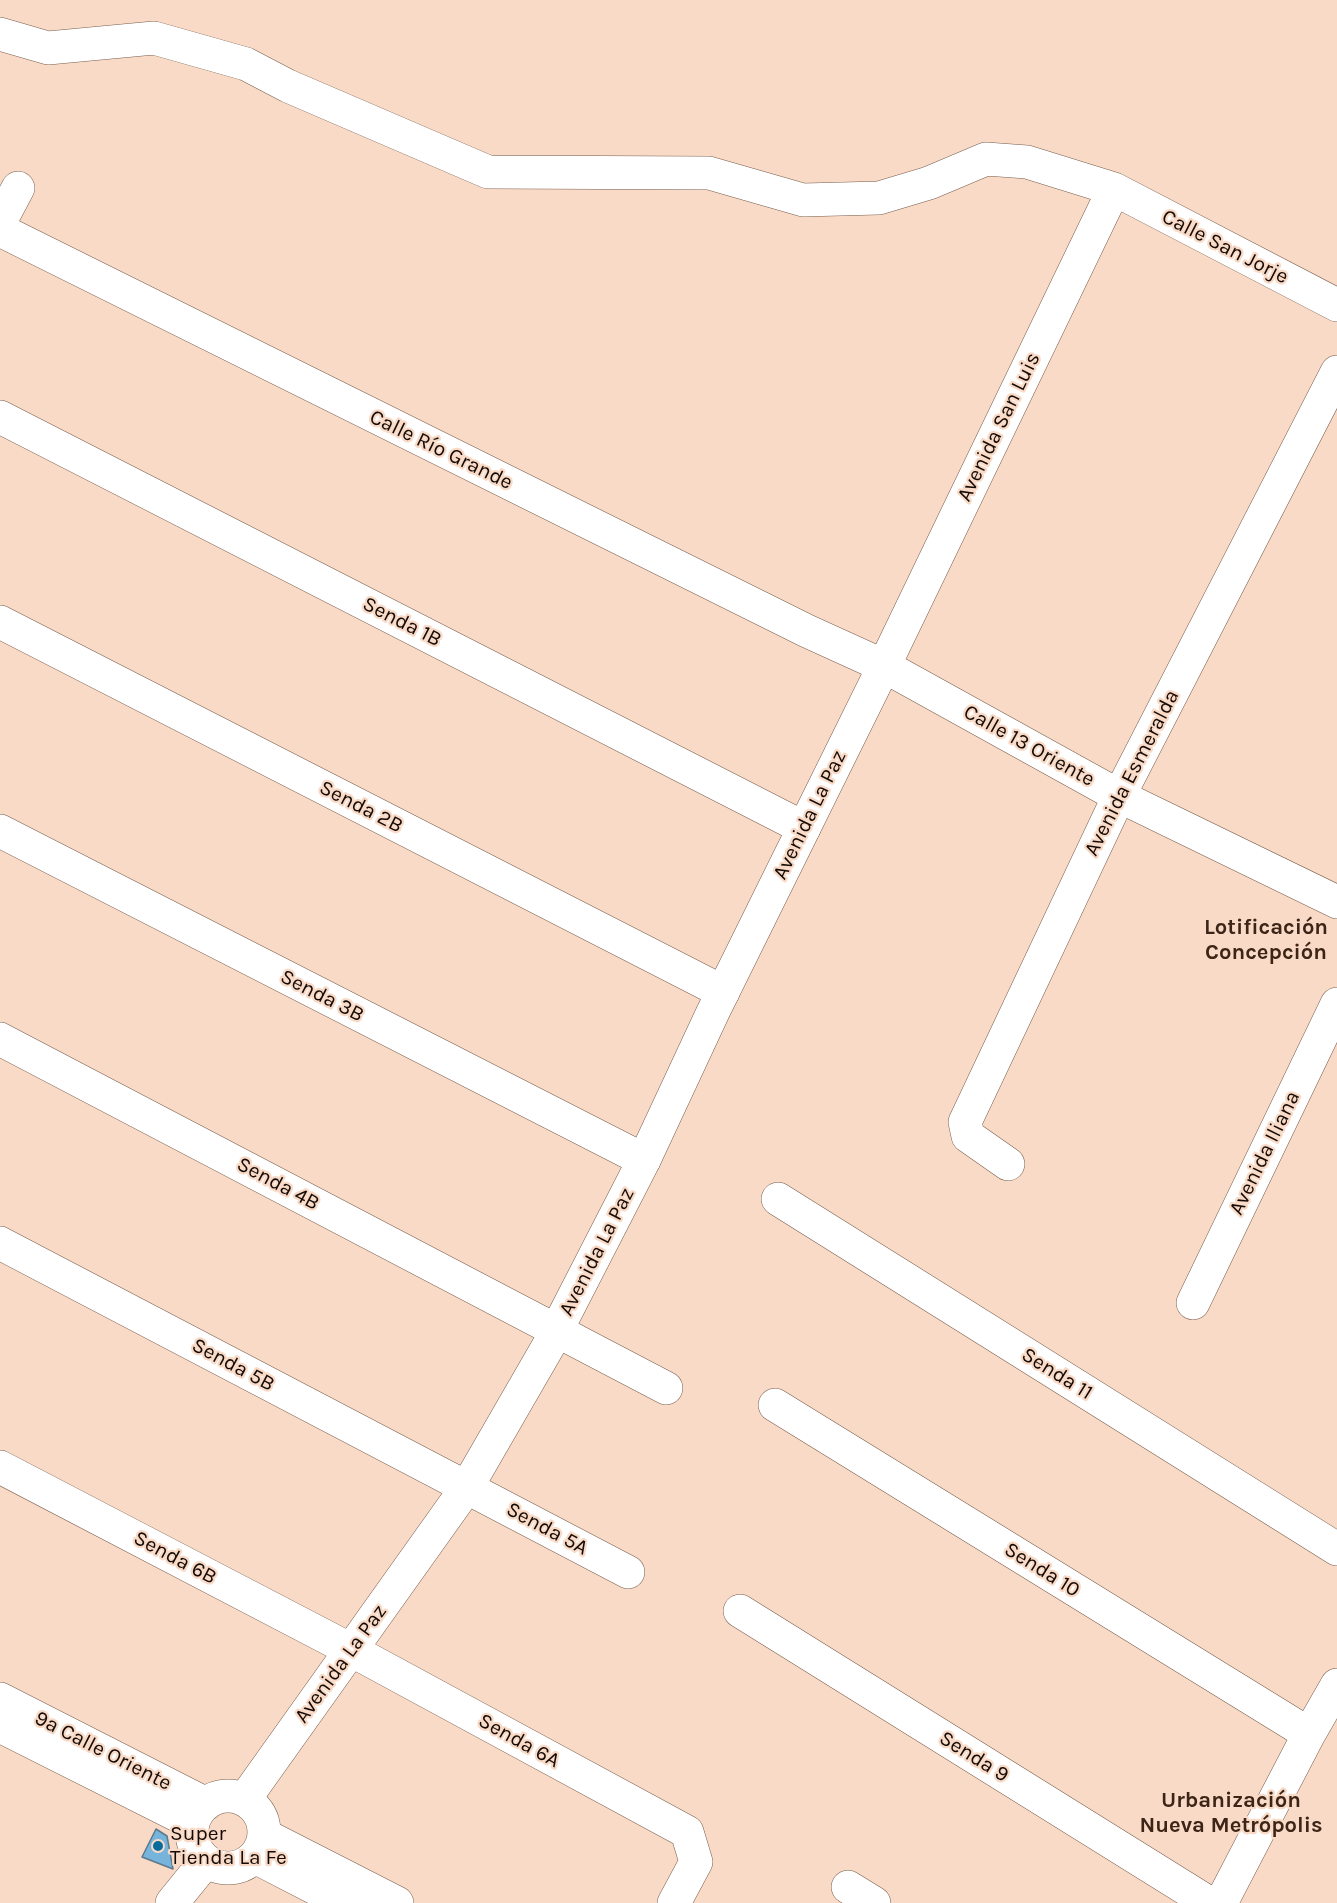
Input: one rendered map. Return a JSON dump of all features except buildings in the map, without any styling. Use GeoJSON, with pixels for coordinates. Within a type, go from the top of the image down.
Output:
{"type":"FeatureCollection","features":[{"type":"Feature","properties":{"kind":"street","name":"Calle San Jorje"},"geometry":{"type":"LineString","coordinates":[[0,34],[48,48],[154,38],[246,64],[288,86],[488,172],[709,173],[803,200],[879,198],[929,183],[986,159],[1027,162],[1114,189],[1337,305]]}},
{"type":"Feature","properties":{"kind":"street"},"geometry":{"type":"LineString","coordinates":[[0,222],[18,188]]}},
{"type":"Feature","properties":{"kind":"street","name":"Avenida San Luis"},"geometry":{"type":"LineString","coordinates":[[884,666],[1114,189]]}},
{"type":"Feature","properties":{"kind":"street","name":"Calle Río Grande"},"geometry":{"type":"LineString","coordinates":[[0,230],[797,626],[884,666]]}},
{"type":"Feature","properties":{"kind":"street","name":"Avenida Esmeralda"},"geometry":{"type":"LineString","coordinates":[[1008,1164],[968,1136],[965,1122],[1119,796],[1337,372]]}},
{"type":"Feature","properties":{"kind":"street","name":"Senda 1B"},"geometry":{"type":"LineString","coordinates":[[0,417],[804,828]]}},
{"type":"Feature","properties":{"kind":"street","name":"Senda 2B"},"geometry":{"type":"LineString","coordinates":[[0,621],[723,992]]}},
{"type":"Feature","properties":{"kind":"street","name":"Calle 13 Oriente"},"geometry":{"type":"LineString","coordinates":[[884,666],[1119,796],[1337,902]]}},
{"type":"Feature","properties":{"kind":"street","name":"Avenida La Paz"},"geometry":{"type":"LineString","coordinates":[[244,1800],[467,1487],[556,1330],[644,1160],[723,992],[884,666]]}},
{"type":"Feature","properties":{"kind":"street","name":"Senda 3B"},"geometry":{"type":"LineString","coordinates":[[0,831],[644,1160]]}},
{"type":"Feature","properties":{"kind":"street","name":"Avenida Iliana"},"geometry":{"type":"LineString","coordinates":[[1193,1303],[1337,1004]]}},
{"type":"Feature","properties":{"kind":"street","name":"Senda 4B"},"geometry":{"type":"LineString","coordinates":[[0,1039],[666,1388]]}},
{"type":"Feature","properties":{"kind":"street","name":"Senda 11"},"geometry":{"type":"LineString","coordinates":[[778,1199],[1337,1549]]}},
{"type":"Feature","properties":{"kind":"street","name":"Senda 5B"},"geometry":{"type":"LineString","coordinates":[[0,1243],[467,1487]]}},
{"type":"Feature","properties":{"kind":"street","name":"Senda 10"},"geometry":{"type":"LineString","coordinates":[[775,1406],[1309,1734]]}},
{"type":"Feature","properties":{"kind":"street","name":"Senda 6B"},"geometry":{"type":"LineString","coordinates":[[0,1467],[351,1650]]}},
{"type":"Feature","properties":{"kind":"street","name":"Senda 5A"},"geometry":{"type":"LineString","coordinates":[[467,1487],[628,1572]]}},
{"type":"Feature","properties":{"kind":"street","name":"Senda 9"},"geometry":{"type":"LineString","coordinates":[[740,1611],[1209,1903]]}},
{"type":"Feature","properties":{"kind":"street","name":"Senda 6A"},"geometry":{"type":"LineString","coordinates":[[351,1650],[687,1832],[696,1862],[674,1903]]}},
{"type":"Feature","properties":{"kind":"street"},"geometry":{"type":"LineString","coordinates":[[1221,1903],[1337,1685]]}},
{"type":"Feature","properties":{"kind":"street","name":"9a Calle Oriente"},"geometry":{"type":"LineString","coordinates":[[0,1699],[199,1814]]}},
{"type":"Feature","properties":{"kind":"street","name":"9a Calle Oriente"},"geometry":{"type":"LineString","coordinates":[[0,1726],[199,1814]]}},
{"type":"Feature","properties":{"kind":"street"},"geometry":{"type":"LineString","coordinates":[[234,1797],[244,1800],[253,1806],[264,1825],[260,1846],[237,1868],[216,1866],[199,1854],[194,1844],[199,1814],[214,1799],[234,1797]]}},
{"type":"Feature","properties":{"kind":"street"},"geometry":{"type":"LineString","coordinates":[[260,1846],[344,1903]]}},
{"type":"Feature","properties":{"kind":"street"},"geometry":{"type":"LineString","coordinates":[[260,1846],[397,1903]]}},
{"type":"Feature","properties":{"kind":"street"},"geometry":{"type":"LineString","coordinates":[[172,1903],[207,1861]]}},
{"type":"Feature","properties":{"kind":"place","name":"Super Tienda La Fe"},"geometry":{"type":"Point","coordinates":[158,1846]}},
{"type":"Feature","properties":{"kind":"district","name":"Lotificación Concepción"},"geometry":{"type":"Point","coordinates":[1266,940]}},
{"type":"Feature","properties":{"kind":"district","name":"Urbanización Nueva Metrópolis"},"geometry":{"type":"Point","coordinates":[1231,1814]}}]}
